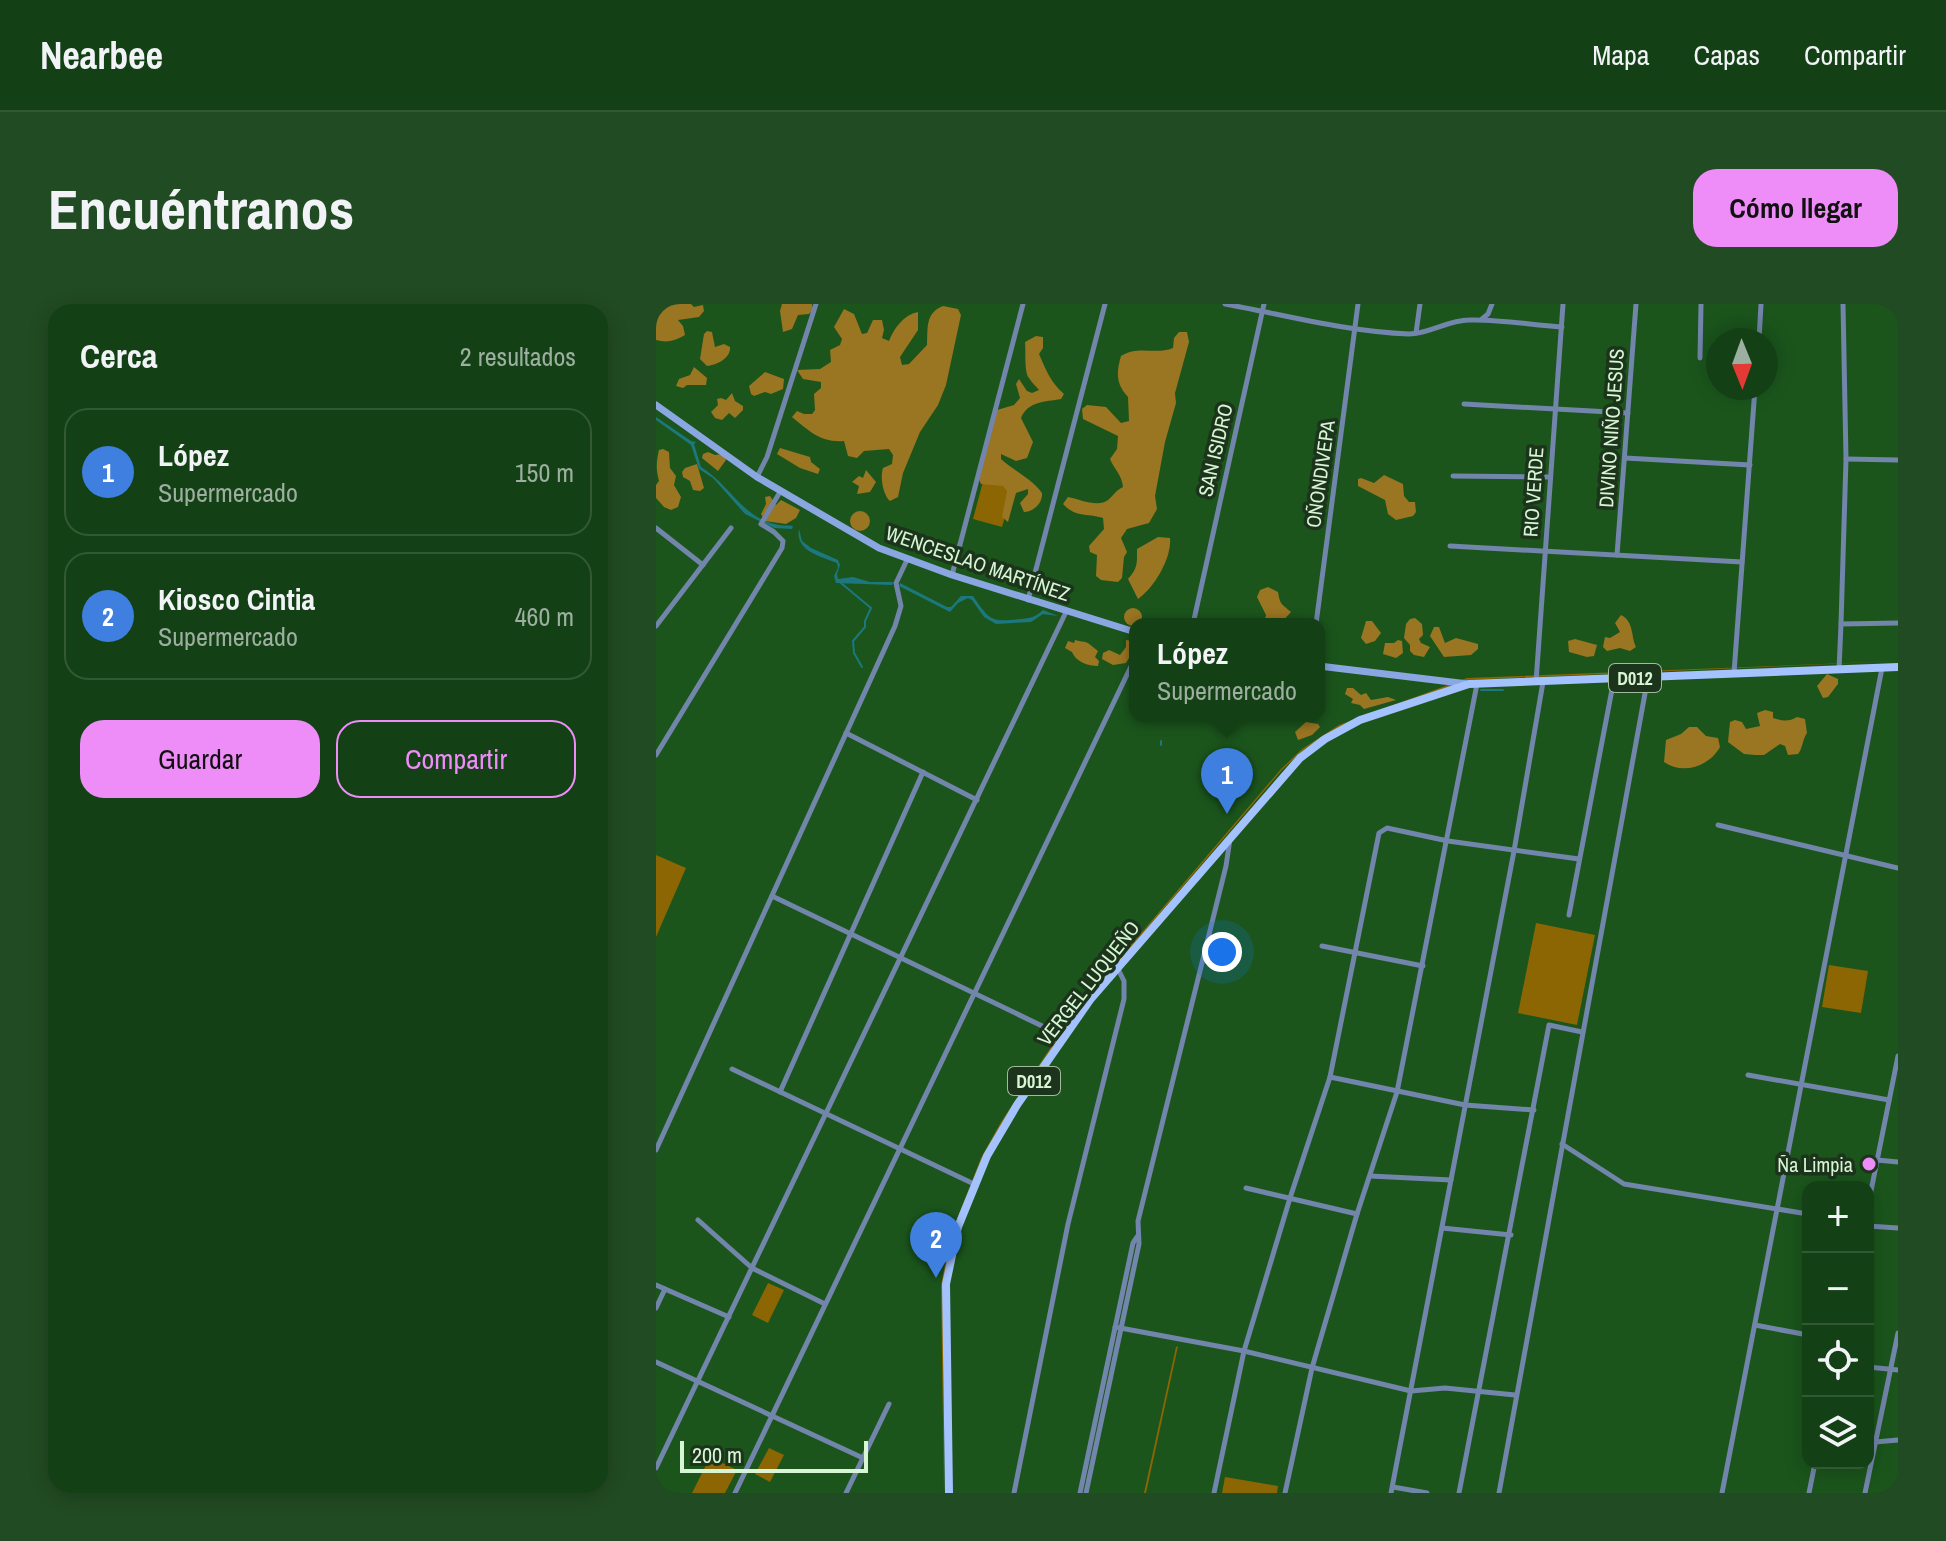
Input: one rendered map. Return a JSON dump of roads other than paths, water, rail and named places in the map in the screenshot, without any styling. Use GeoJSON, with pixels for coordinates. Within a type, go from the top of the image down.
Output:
{"type":"FeatureCollection","features":[{"type":"Feature","properties":{"kind":"main road","name":"WENCESLAO MARTÍNEZ"},"geometry":{"type":"LineString","coordinates":[[656,405],[780,492],[879,548],[952,575],[1129,630]]}},
{"type":"Feature","properties":{"kind":"main road"},"geometry":{"type":"LineString","coordinates":[[1325,667],[1473,684]]}},
{"type":"Feature","properties":{"kind":"main road","name":"D012"},"geometry":{"type":"LineString","coordinates":[[1473,684],[1898,667]]}},
{"type":"Feature","properties":{"kind":"main road","name":"VERGEL LUQUEÑO"},"geometry":{"type":"LineString","coordinates":[[949,1493],[946,1284],[953,1245],[974,1184],[1000,1132],[1063,1036],[1117,968],[1300,758],[1325,739],[1371,716],[1473,684]]}},
{"type":"Feature","properties":{"kind":"street"},"geometry":{"type":"LineString","coordinates":[[757,477],[767,457],[816,304]]}},
{"type":"Feature","properties":{"kind":"street"},"geometry":{"type":"LineString","coordinates":[[952,575],[1023,304]]}},
{"type":"Feature","properties":{"kind":"street"},"geometry":{"type":"LineString","coordinates":[[1028,600],[1105,304]]}},
{"type":"Feature","properties":{"kind":"street"},"geometry":{"type":"LineString","coordinates":[[1225,304],[1264,307],[1356,328],[1416,333],[1454,322],[1562,327]]}},
{"type":"Feature","properties":{"kind":"street","name":"OÑONDIVEPA"},"geometry":{"type":"LineString","coordinates":[[1317,618],[1358,304]]}},
{"type":"Feature","properties":{"kind":"street"},"geometry":{"type":"LineString","coordinates":[[1416,333],[1420,304]]}},
{"type":"Feature","properties":{"kind":"street"},"geometry":{"type":"LineString","coordinates":[[1480,321],[1488,314],[1492,304]]}},
{"type":"Feature","properties":{"kind":"street","name":"RIO VERDE"},"geometry":{"type":"LineString","coordinates":[[1392,1490],[1514,851],[1540,682],[1550,477],[1563,304]]}},
{"type":"Feature","properties":{"kind":"street","name":"DIVINO NIÑO JESUS"},"geometry":{"type":"LineString","coordinates":[[1617,555],[1636,304]]}},
{"type":"Feature","properties":{"kind":"street"},"geometry":{"type":"LineString","coordinates":[[1700,358],[1701,304]]}},
{"type":"Feature","properties":{"kind":"street"},"geometry":{"type":"LineString","coordinates":[[1760,328],[1761,304]]}},
{"type":"Feature","properties":{"kind":"street"},"geometry":{"type":"LineString","coordinates":[[1839,670],[1846,459],[1843,304]]}},
{"type":"Feature","properties":{"kind":"street","name":"SAN ISIDRO"},"geometry":{"type":"LineString","coordinates":[[1194,618],[1264,307]]}},
{"type":"Feature","properties":{"kind":"street"},"geometry":{"type":"LineString","coordinates":[[1734,673],[1754,400]]}},
{"type":"Feature","properties":{"kind":"street"},"geometry":{"type":"LineString","coordinates":[[1464,404],[1628,413]]}},
{"type":"Feature","properties":{"kind":"street"},"geometry":{"type":"LineString","coordinates":[[1625,458],[1750,465]]}},
{"type":"Feature","properties":{"kind":"street"},"geometry":{"type":"LineString","coordinates":[[1846,459],[1898,460]]}},
{"type":"Feature","properties":{"kind":"street"},"geometry":{"type":"LineString","coordinates":[[1453,476],[1550,477]]}},
{"type":"Feature","properties":{"kind":"street"},"geometry":{"type":"LineString","coordinates":[[656,755],[782,548],[780,537],[761,524],[780,492]]}},
{"type":"Feature","properties":{"kind":"street"},"geometry":{"type":"LineString","coordinates":[[656,528],[703,565]]}},
{"type":"Feature","properties":{"kind":"street"},"geometry":{"type":"LineString","coordinates":[[657,622],[731,528]]}},
{"type":"Feature","properties":{"kind":"street"},"geometry":{"type":"LineString","coordinates":[[1450,546],[1742,562]]}},
{"type":"Feature","properties":{"kind":"street"},"geometry":{"type":"LineString","coordinates":[[656,1150],[900,613],[896,583],[907,560]]}},
{"type":"Feature","properties":{"kind":"street"},"geometry":{"type":"LineString","coordinates":[[656,1468],[1066,612]]}},
{"type":"Feature","properties":{"kind":"street"},"geometry":{"type":"LineString","coordinates":[[1841,624],[1898,623]]}},
{"type":"Feature","properties":{"kind":"street"},"geometry":{"type":"LineString","coordinates":[[1722,1493],[1882,668]]}},
{"type":"Feature","properties":{"kind":"street"},"geometry":{"type":"LineString","coordinates":[[735,1493],[1129,670]]}},
{"type":"Feature","properties":{"kind":"street"},"geometry":{"type":"LineString","coordinates":[[1499,1493],[1648,677]]}},
{"type":"Feature","properties":{"kind":"street"},"geometry":{"type":"LineString","coordinates":[[1569,915],[1614,679]]}},
{"type":"Feature","properties":{"kind":"street"},"geometry":{"type":"LineString","coordinates":[[1285,1493],[1312,1368],[1397,1092],[1448,841],[1473,684]]}},
{"type":"Feature","properties":{"kind":"street"},"geometry":{"type":"LineString","coordinates":[[846,733],[977,800]]}},
{"type":"Feature","properties":{"kind":"street"},"geometry":{"type":"LineString","coordinates":[[780,1092],[923,772]]}},
{"type":"Feature","properties":{"kind":"street"},"geometry":{"type":"LineString","coordinates":[[1718,825],[1898,868]]}},
{"type":"Feature","properties":{"kind":"street"},"geometry":{"type":"LineString","coordinates":[[1214,1493],[1244,1351],[1330,1077],[1381,830],[1387,828],[1448,841],[1579,859]]}},
{"type":"Feature","properties":{"kind":"street"},"geometry":{"type":"LineString","coordinates":[[1080,1493],[1139,1244],[1138,1221],[1226,866],[1229,837]]}},
{"type":"Feature","properties":{"kind":"street"},"geometry":{"type":"LineString","coordinates":[[772,896],[1063,1036]]}},
{"type":"Feature","properties":{"kind":"street"},"geometry":{"type":"LineString","coordinates":[[1322,946],[1423,966]]}},
{"type":"Feature","properties":{"kind":"street"},"geometry":{"type":"LineString","coordinates":[[1014,1493],[1068,1224],[1124,999],[1124,981],[1117,968]]}},
{"type":"Feature","properties":{"kind":"street"},"geometry":{"type":"LineString","coordinates":[[1459,1493],[1549,1025],[1582,1032]]}},
{"type":"Feature","properties":{"kind":"street"},"geometry":{"type":"LineString","coordinates":[[1873,1181],[1898,1056]]}},
{"type":"Feature","properties":{"kind":"street"},"geometry":{"type":"LineString","coordinates":[[732,1069],[974,1184]]}},
{"type":"Feature","properties":{"kind":"street"},"geometry":{"type":"LineString","coordinates":[[1748,1075],[1889,1100]]}},
{"type":"Feature","properties":{"kind":"street"},"geometry":{"type":"LineString","coordinates":[[1330,1077],[1465,1105],[1534,1110]]}},
{"type":"Feature","properties":{"kind":"street"},"geometry":{"type":"LineString","coordinates":[[1562,1144],[1624,1184],[1802,1213]]}},
{"type":"Feature","properties":{"kind":"street"},"geometry":{"type":"LineString","coordinates":[[1877,1160],[1898,1162]]}},
{"type":"Feature","properties":{"kind":"street"},"geometry":{"type":"LineString","coordinates":[[1370,1176],[1451,1180]]}},
{"type":"Feature","properties":{"kind":"street"},"geometry":{"type":"LineString","coordinates":[[1246,1188],[1357,1214]]}},
{"type":"Feature","properties":{"kind":"street"},"geometry":{"type":"LineString","coordinates":[[698,1220],[752,1268],[825,1304]]}},
{"type":"Feature","properties":{"kind":"street"},"geometry":{"type":"LineString","coordinates":[[1874,1226],[1898,1228]]}},
{"type":"Feature","properties":{"kind":"street"},"geometry":{"type":"LineString","coordinates":[[1442,1228],[1511,1235]]}},
{"type":"Feature","properties":{"kind":"street"},"geometry":{"type":"LineString","coordinates":[[656,1285],[729,1317]]}},
{"type":"Feature","properties":{"kind":"street"},"geometry":{"type":"LineString","coordinates":[[656,1308],[665,1289]]}},
{"type":"Feature","properties":{"kind":"street"},"geometry":{"type":"LineString","coordinates":[[1755,1325],[1802,1334]]}},
{"type":"Feature","properties":{"kind":"street"},"geometry":{"type":"LineString","coordinates":[[1118,1327],[1244,1351],[1411,1391],[1445,1388],[1515,1395]]}},
{"type":"Feature","properties":{"kind":"street"},"geometry":{"type":"LineString","coordinates":[[1086,1493],[1118,1327]]}},
{"type":"Feature","properties":{"kind":"street"},"geometry":{"type":"LineString","coordinates":[[1865,1493],[1894,1370],[1898,1333]]}},
{"type":"Feature","properties":{"kind":"street"},"geometry":{"type":"LineString","coordinates":[[656,1362],[863,1458]]}},
{"type":"Feature","properties":{"kind":"street"},"geometry":{"type":"LineString","coordinates":[[1874,1368],[1894,1370]]}},
{"type":"Feature","properties":{"kind":"street"},"geometry":{"type":"LineString","coordinates":[[846,1493],[889,1404]]}},
{"type":"Feature","properties":{"kind":"street"},"geometry":{"type":"LineString","coordinates":[[1875,1442],[1898,1440]]}},
{"type":"Feature","properties":{"kind":"street"},"geometry":{"type":"LineString","coordinates":[[1809,1493],[1814,1469]]}},
{"type":"Feature","properties":{"kind":"street"},"geometry":{"type":"LineString","coordinates":[[1392,1490],[1427,1493]]}},
{"type":"Feature","properties":{"kind":"water"},"geometry":{"type":"Polygon","coordinates":[[[656,417],[696,442],[701,467],[711,474],[744,507],[763,520],[793,526],[792,529],[774,528],[745,514],[713,478],[699,469],[691,445],[656,417]]]}},
{"type":"Feature","properties":{"kind":"water"},"geometry":{"type":"Polygon","coordinates":[[[799,529],[802,541],[838,560],[838,579],[853,577],[870,582],[893,582],[892,585],[836,583],[837,563],[805,548],[801,543],[799,529]]]}},
{"type":"Feature","properties":{"kind":"water"},"geometry":{"type":"Polygon","coordinates":[[[900,583],[947,607],[951,607],[961,596],[973,596],[996,620],[1030,618],[1043,610],[1058,616],[1043,614],[1031,622],[996,624],[984,617],[968,598],[950,612],[899,586],[900,583]]]}},
{"type":"Feature","properties":{"kind":"waterway"},"geometry":{"type":"LineString","coordinates":[[841,583],[871,608],[865,627],[853,641],[854,653],[862,667]]}},
{"type":"Feature","properties":{"kind":"waterway"},"geometry":{"type":"LineString","coordinates":[[1481,690],[1503,690]]}},
{"type":"Feature","properties":{"kind":"place","name":"López"},"geometry":{"type":"Point","coordinates":[1227,814]}},
{"type":"Feature","properties":{"kind":"place","name":"Ña Limpia"},"geometry":{"type":"Point","coordinates":[1869,1164]}},
{"type":"Feature","properties":{"kind":"place","name":"Kiosco Cintia"},"geometry":{"type":"Point","coordinates":[936,1278]}}]}
